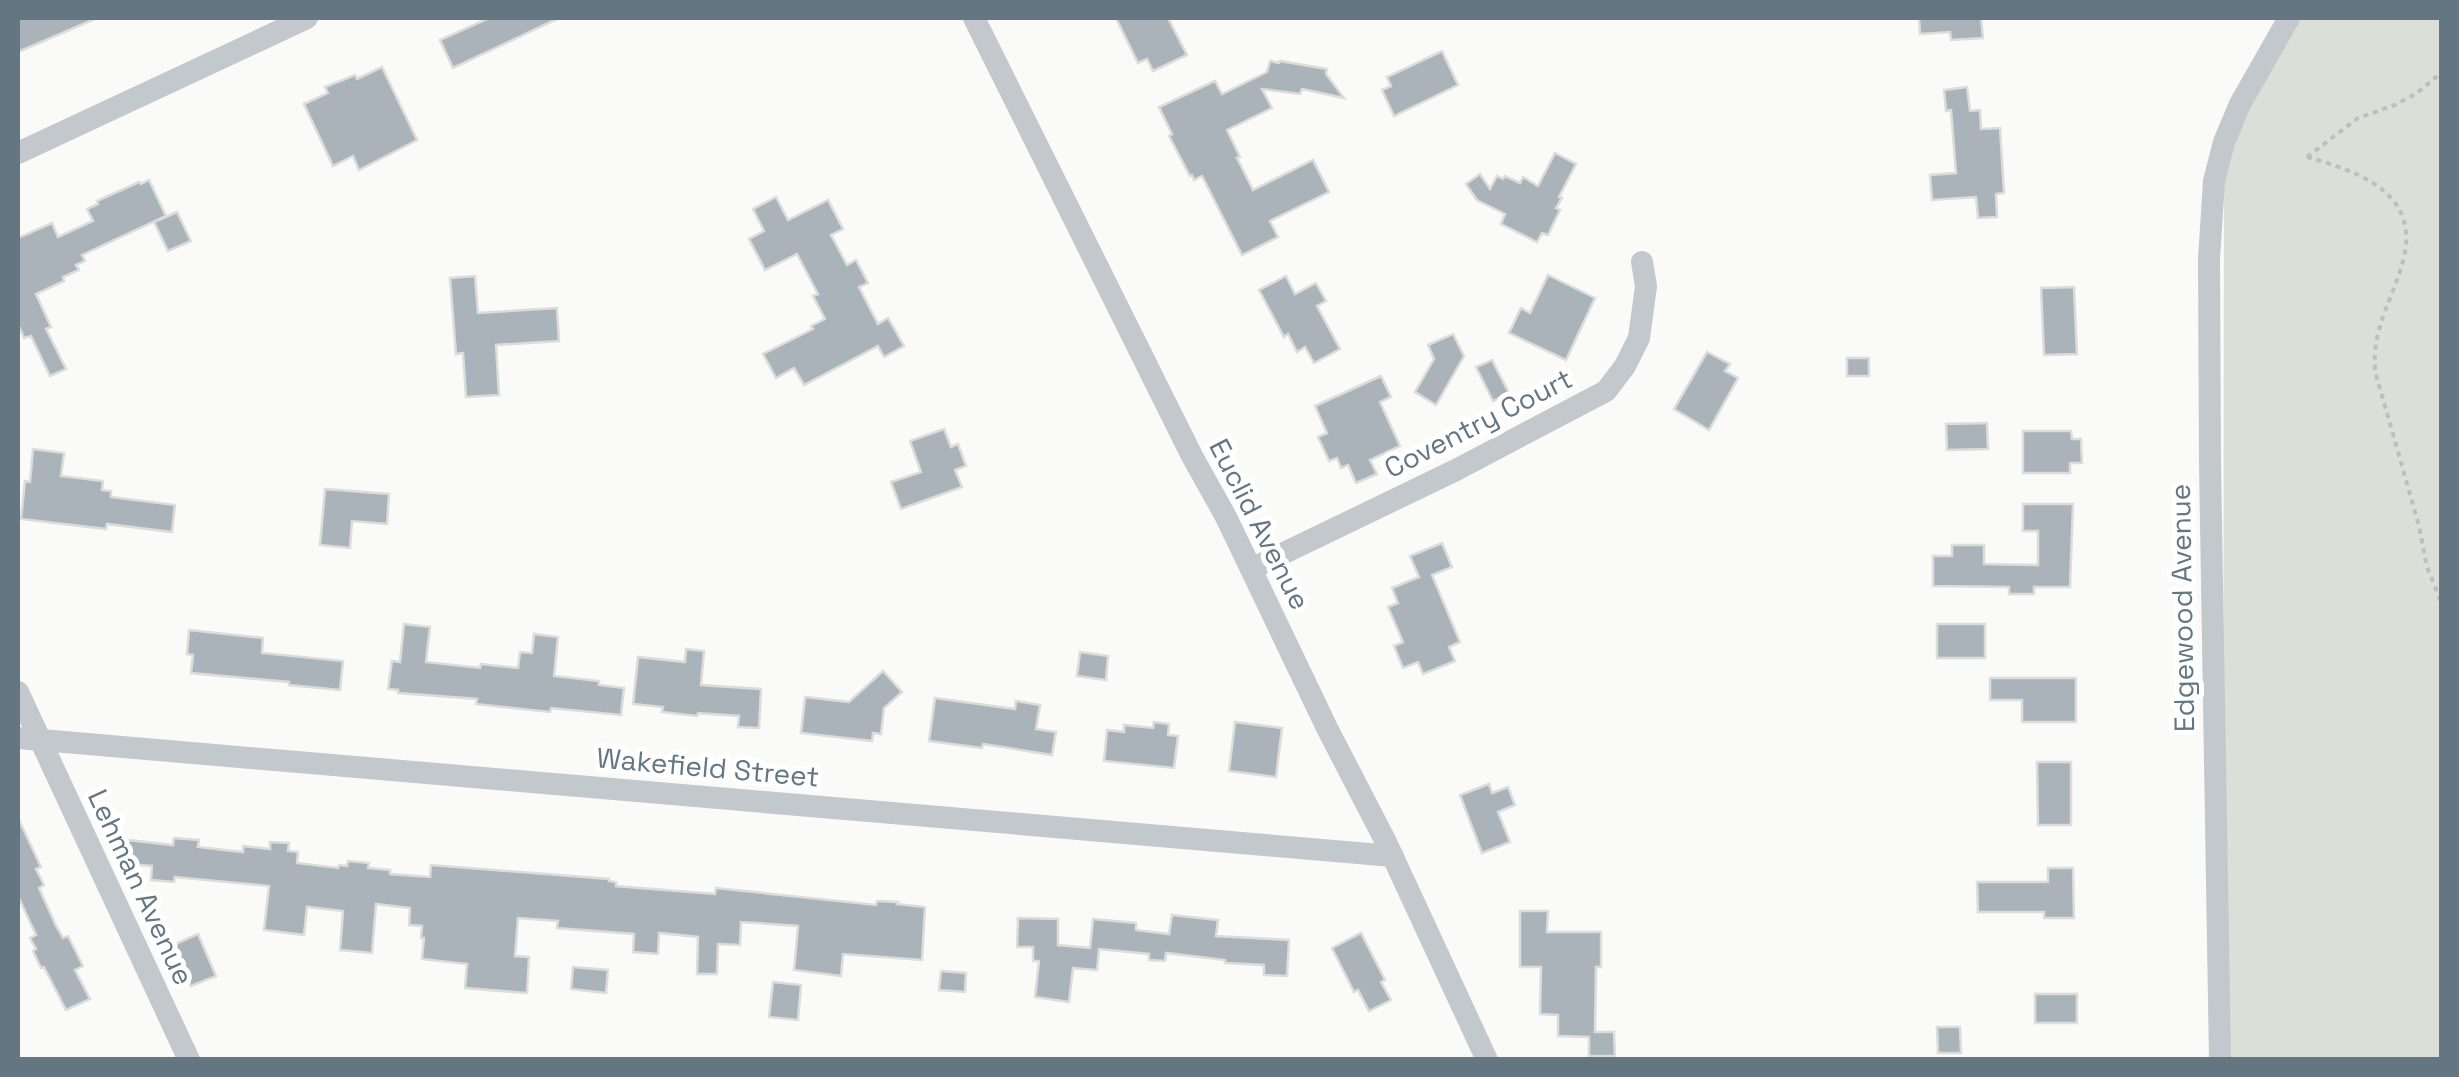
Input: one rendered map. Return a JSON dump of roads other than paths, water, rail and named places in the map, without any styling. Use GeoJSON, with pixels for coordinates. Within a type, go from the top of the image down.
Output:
{"type":"FeatureCollection","features":[{"type":"Feature","properties":{"kind":"street"},"geometry":{"type":"LineString","coordinates":[[18,153],[307,18]]}},
{"type":"Feature","properties":{"kind":"street","name":"Euclid Avenue"},"geometry":{"type":"LineString","coordinates":[[974,18],[1393,856],[1487,1060]]}},
{"type":"Feature","properties":{"kind":"street","name":"Edgewood Avenue"},"geometry":{"type":"LineString","coordinates":[[2220,1060],[2209,259],[2214,181],[2240,104],[2289,18]]}},
{"type":"Feature","properties":{"kind":"street","name":"Coventry Court"},"geometry":{"type":"LineString","coordinates":[[1251,569],[1456,470],[1606,390],[1625,366],[1639,338],[1646,286],[1642,262]]}},
{"type":"Feature","properties":{"kind":"street","name":"Lehman Avenue"},"geometry":{"type":"LineString","coordinates":[[18,692],[29,739],[188,1060]]}},
{"type":"Feature","properties":{"kind":"street","name":"Wakefield Street"},"geometry":{"type":"LineString","coordinates":[[29,739],[1393,856]]}}]}
